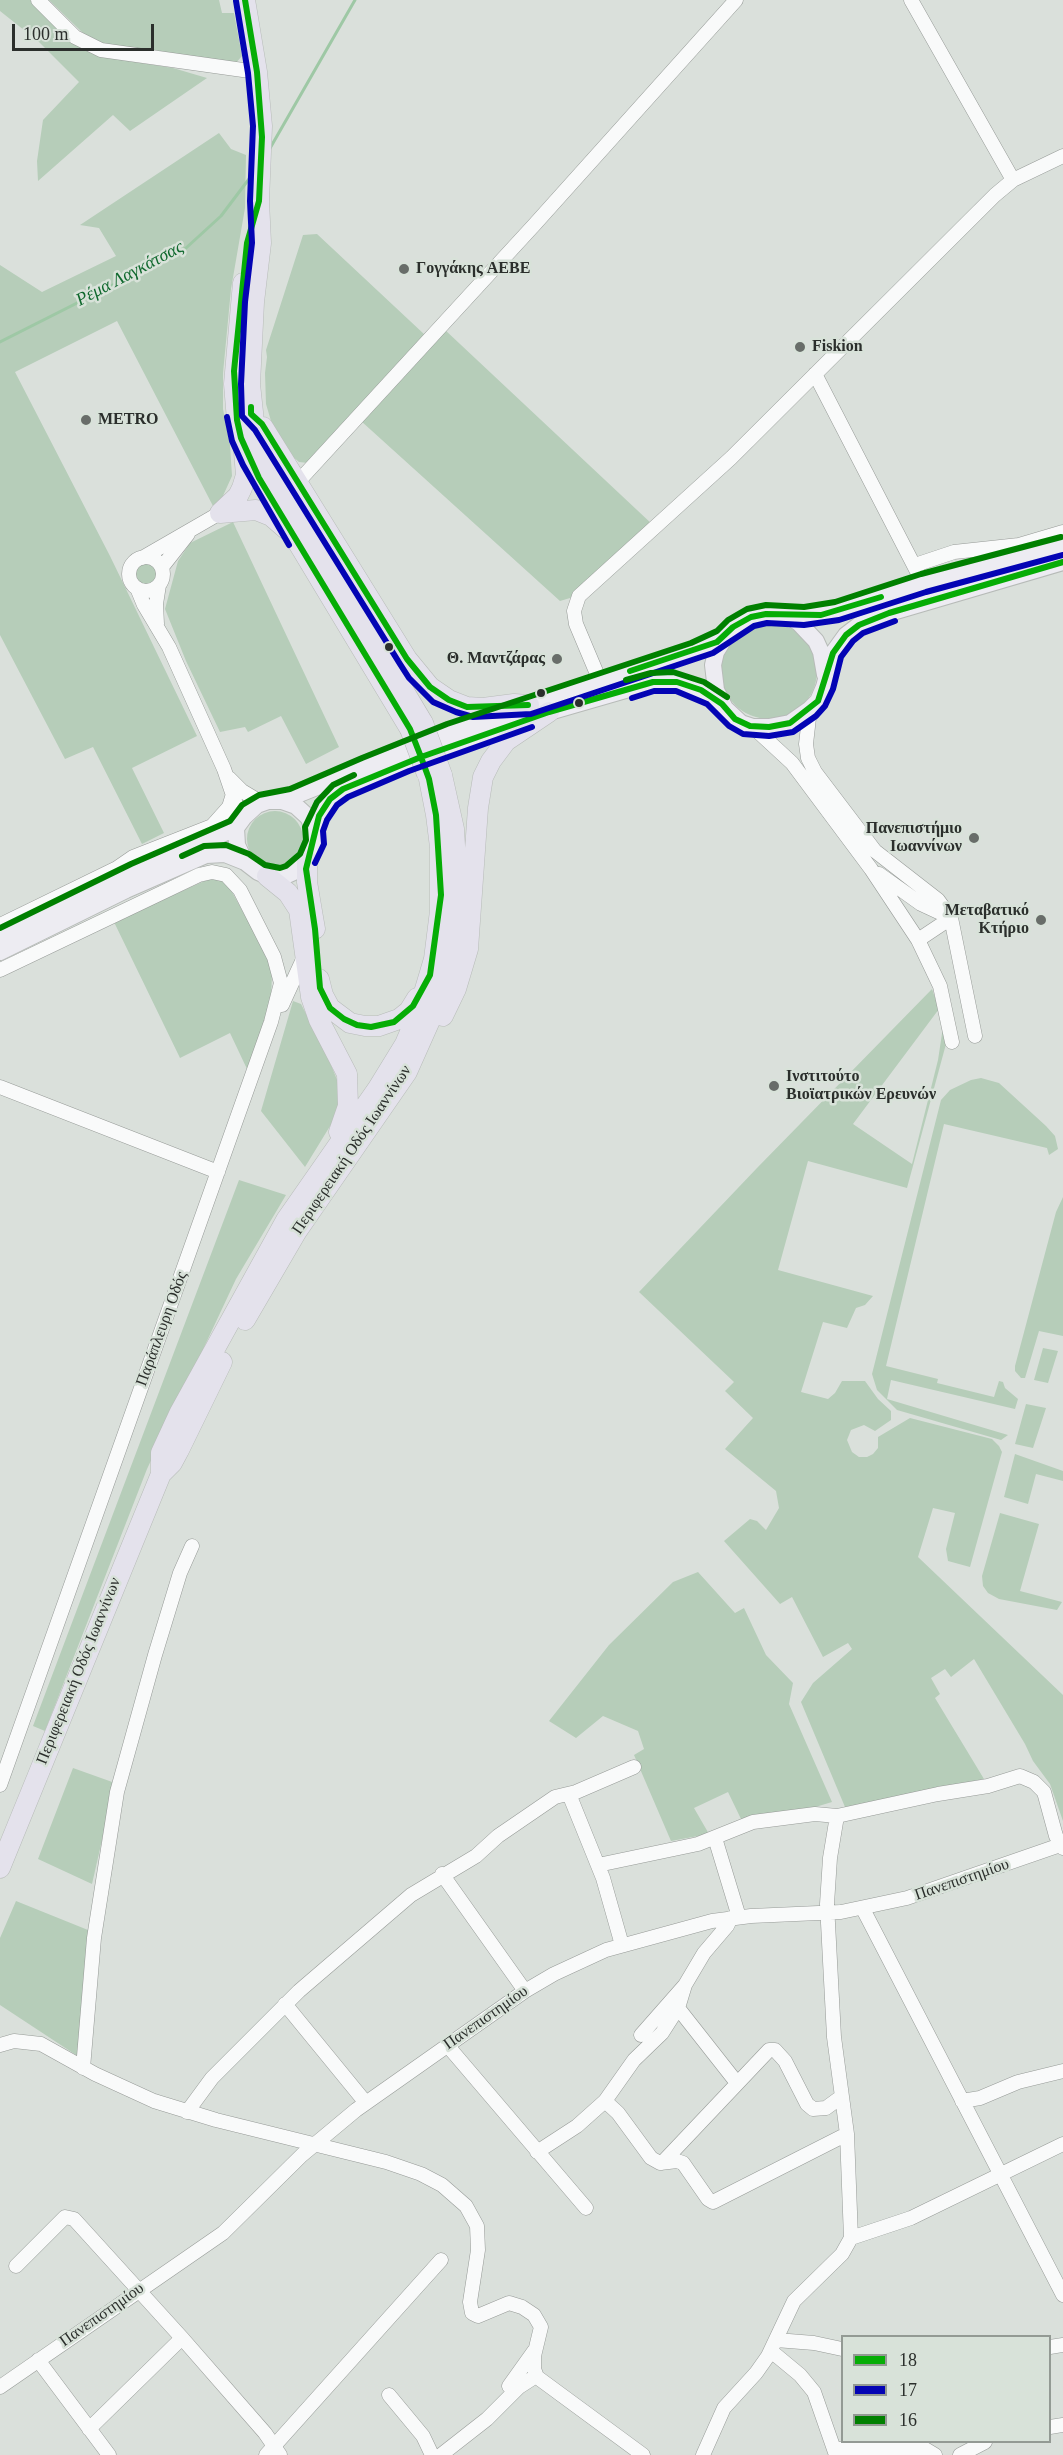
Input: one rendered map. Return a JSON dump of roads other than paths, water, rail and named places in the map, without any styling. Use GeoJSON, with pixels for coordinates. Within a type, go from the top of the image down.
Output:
{"type":"FeatureCollection","features":[{"type":"Feature","properties":{"kind":"highway","name":"Περιφερειακή Οδός Ιωαννίνων"},"geometry":{"type":"LineString","coordinates":[[161,1474],[172,1463],[216,1374],[286,1249],[368,1131],[415,1057],[446,974],[455,918],[456,847],[449,801],[436,777],[416,726],[269,465],[258,440],[251,414],[250,384],[254,302],[261,243],[259,195],[262,137],[257,72],[245,0]]}},
{"type":"Feature","properties":{"kind":"highway","name":"Περιφερειακή Οδός Ιωαννίνων"},"geometry":{"type":"LineString","coordinates":[[259,195],[247,243],[234,372],[237,420],[244,443],[260,478],[297,541],[416,726]]}},
{"type":"Feature","properties":{"kind":"highway"},"geometry":{"type":"LineString","coordinates":[[251,414],[262,424],[407,658],[430,687],[449,700],[468,706],[483,708],[514,704],[529,705]]}},
{"type":"Feature","properties":{"kind":"highway"},"geometry":{"type":"LineString","coordinates":[[220,513],[238,496],[242,488],[246,475],[244,443]]}},
{"type":"Feature","properties":{"kind":"highway"},"geometry":{"type":"LineString","coordinates":[[220,513],[243,510],[263,512],[279,522],[297,541]]}},
{"type":"Feature","properties":{"kind":"highway"},"geometry":{"type":"LineString","coordinates":[[415,1057],[432,1036],[451,1001],[468,950],[478,808],[483,777],[491,761],[506,741],[549,712]]}},
{"type":"Feature","properties":{"kind":"highway","name":"Περιφερειακή Οδός Ιωαννίνων"},"geometry":{"type":"LineString","coordinates":[[0,1868],[161,1474],[161,1453],[201,1372],[286,1220],[378,1088],[405,1044],[420,1009],[430,975],[438,927],[441,879],[436,815],[436,777]]}},
{"type":"Feature","properties":{"kind":"highway"},"geometry":{"type":"LineString","coordinates":[[308,860],[306,874],[315,929],[319,981],[323,995],[335,1013],[350,1023],[365,1026],[379,1026],[394,1022],[409,1011],[430,975]]}},
{"type":"Feature","properties":{"kind":"highway"},"geometry":{"type":"LineString","coordinates":[[267,876],[288,893],[302,918],[309,988],[316,1013],[345,1068],[349,1088],[346,1117],[324,1167]]}},
{"type":"Feature","properties":{"kind":"main road"},"geometry":{"type":"LineString","coordinates":[[0,938],[157,862],[236,828],[248,812],[262,802],[282,801],[405,750],[529,705],[694,651],[722,638],[733,627],[752,617],[766,614],[813,616],[837,611],[923,583],[1063,546]]}},
{"type":"Feature","properties":{"kind":"main road"},"geometry":{"type":"LineString","coordinates":[[314,830],[324,807],[343,789],[459,743],[549,712],[653,682],[664,681],[693,687],[722,704],[735,719],[753,727],[790,723],[810,709],[822,694],[833,653],[846,635],[859,625],[899,610],[1063,562]]}},
{"type":"Feature","properties":{"kind":"main road"},"geometry":{"type":"LineString","coordinates":[[787,616],[799,623],[816,641],[821,652],[825,681]]}},
{"type":"Feature","properties":{"kind":"main road"},"geometry":{"type":"LineString","coordinates":[[722,638],[713,665],[713,679],[722,704]]}},
{"type":"Feature","properties":{"kind":"main road"},"geometry":{"type":"LineString","coordinates":[[0,952],[126,890],[206,855],[225,854],[245,862],[267,876],[285,876],[296,872],[308,860],[315,841],[314,830],[308,817],[298,808],[282,801]]}},
{"type":"Feature","properties":{"kind":"main road"},"geometry":{"type":"LineString","coordinates":[[236,828],[237,845],[245,862]]}},
{"type":"Feature","properties":{"kind":"main road"},"geometry":{"type":"LineString","coordinates":[[117,868],[141,862],[157,862]]}},
{"type":"Feature","properties":{"kind":"street"},"geometry":{"type":"LineString","coordinates":[[38,0],[75,36],[92,47],[127,55],[257,72]]}},
{"type":"Feature","properties":{"kind":"street"},"geometry":{"type":"LineString","coordinates":[[297,483],[535,225],[736,0]]}},
{"type":"Feature","properties":{"kind":"street"},"geometry":{"type":"LineString","coordinates":[[912,0],[1013,180]]}},
{"type":"Feature","properties":{"kind":"street"},"geometry":{"type":"LineString","coordinates":[[600,681],[576,624],[574,611],[579,596],[731,458],[980,210],[1013,180],[1063,156]]}},
{"type":"Feature","properties":{"kind":"street"},"geometry":{"type":"LineString","coordinates":[[815,374],[923,583]]}},
{"type":"Feature","properties":{"kind":"street"},"geometry":{"type":"LineString","coordinates":[[220,513],[134,563],[130,572],[131,581],[158,626],[224,769],[238,812],[236,828]]}},
{"type":"Feature","properties":{"kind":"street"},"geometry":{"type":"LineString","coordinates":[[162,567],[193,528]]}},
{"type":"Feature","properties":{"kind":"street"},"geometry":{"type":"LineString","coordinates":[[915,565],[954,552],[1019,545],[1063,532]]}},
{"type":"Feature","properties":{"kind":"street"},"geometry":{"type":"LineString","coordinates":[[142,558],[152,558],[162,567],[163,577],[159,585],[156,604],[158,626]]}},
{"type":"Feature","properties":{"kind":"street"},"geometry":{"type":"LineString","coordinates":[[137,588],[151,590],[159,585]]}},
{"type":"Feature","properties":{"kind":"street"},"geometry":{"type":"LineString","coordinates":[[810,709],[806,744],[808,758],[814,772],[875,851],[938,900],[951,918],[975,1036]]}},
{"type":"Feature","properties":{"kind":"street"},"geometry":{"type":"LineString","coordinates":[[753,727],[792,763],[871,869],[918,940],[940,986],[952,1042]]}},
{"type":"Feature","properties":{"kind":"street"},"geometry":{"type":"LineString","coordinates":[[224,769],[236,786],[262,802]]}},
{"type":"Feature","properties":{"kind":"street"},"geometry":{"type":"LineString","coordinates":[[0,925],[117,868],[133,857],[212,826],[229,807],[233,794]]}},
{"type":"Feature","properties":{"kind":"street"},"geometry":{"type":"LineString","coordinates":[[871,869],[921,904],[951,918]]}},
{"type":"Feature","properties":{"kind":"street","name":"Παράπλευρη Οδός"},"geometry":{"type":"LineString","coordinates":[[0,970],[199,875],[217,872],[230,878],[240,890],[278,967],[280,989],[218,1172],[0,1785]]}},
{"type":"Feature","properties":{"kind":"street"},"geometry":{"type":"LineString","coordinates":[[918,940],[951,918]]}},
{"type":"Feature","properties":{"kind":"street"},"geometry":{"type":"LineString","coordinates":[[273,1015],[283,1003],[305,955]]}},
{"type":"Feature","properties":{"kind":"street"},"geometry":{"type":"LineString","coordinates":[[0,1086],[218,1172]]}},
{"type":"Feature","properties":{"kind":"street"},"geometry":{"type":"LineString","coordinates":[[83,2068],[94,1938],[117,1792],[180,1573],[192,1546]]}},
{"type":"Feature","properties":{"kind":"street"},"geometry":{"type":"LineString","coordinates":[[186,2112],[212,2078],[285,2004],[397,1906],[442,1874],[476,1856],[498,1836],[549,1801],[634,1767]]}},
{"type":"Feature","properties":{"kind":"street"},"geometry":{"type":"LineString","coordinates":[[598,1865],[667,1851],[715,1838],[762,1821],[815,1814],[837,1816],[938,1794],[988,1786],[1023,1776],[1037,1784],[1044,1792],[1062,1846]]}},
{"type":"Feature","properties":{"kind":"street"},"geometry":{"type":"LineString","coordinates":[[569,1794],[598,1865],[622,1945]]}},
{"type":"Feature","properties":{"kind":"street"},"geometry":{"type":"LineString","coordinates":[[703,2455],[724,2408],[756,2373],[774,2346],[794,2301],[842,2254],[851,2238],[847,2134],[833,2025],[828,1913],[828,1880],[837,1816]]}},
{"type":"Feature","properties":{"kind":"street"},"geometry":{"type":"LineString","coordinates":[[641,2035],[685,1985],[704,1953],[735,1917],[715,1838]]}},
{"type":"Feature","properties":{"kind":"street","name":"Πανεπιστημίου"},"geometry":{"type":"LineString","coordinates":[[0,2387],[223,2232],[314,2145],[366,2103],[525,1991],[580,1961],[622,1945],[735,1917],[828,1913],[863,1909],[934,1890],[1062,1846]]}},
{"type":"Feature","properties":{"kind":"street"},"geometry":{"type":"LineString","coordinates":[[442,1874],[525,1991]]}},
{"type":"Feature","properties":{"kind":"street"},"geometry":{"type":"LineString","coordinates":[[863,1909],[1063,2295]]}},
{"type":"Feature","properties":{"kind":"street"},"geometry":{"type":"LineString","coordinates":[[537,2152],[577,2126],[605,2101],[634,2060],[658,2038],[678,2008],[685,1985]]}},
{"type":"Feature","properties":{"kind":"street"},"geometry":{"type":"LineString","coordinates":[[285,2004],[366,2103]]}},
{"type":"Feature","properties":{"kind":"street"},"geometry":{"type":"LineString","coordinates":[[678,2008],[738,2083]]}},
{"type":"Feature","properties":{"kind":"street"},"geometry":{"type":"LineString","coordinates":[[0,2045],[14,2041],[41,2044],[83,2068],[154,2101],[186,2112],[415,2171],[433,2179],[455,2195],[471,2212],[478,2231],[478,2250],[470,2302],[471,2312],[478,2316],[509,2303],[526,2309],[534,2315],[541,2328],[534,2351],[533,2365],[536,2376],[550,2389],[584,2410],[643,2455]]}},
{"type":"Feature","properties":{"kind":"street"},"geometry":{"type":"LineString","coordinates":[[447,2045],[586,2208]]}},
{"type":"Feature","properties":{"kind":"street"},"geometry":{"type":"LineString","coordinates":[[662,2163],[765,2052],[772,2049],[785,2061],[807,2104],[813,2109],[826,2108],[841,2097]]}},
{"type":"Feature","properties":{"kind":"street"},"geometry":{"type":"LineString","coordinates":[[962,2101],[980,2098],[1018,2082],[1063,2071]]}},
{"type":"Feature","properties":{"kind":"street"},"geometry":{"type":"LineString","coordinates":[[605,2101],[618,2113],[648,2156],[656,2162],[683,2163],[708,2199],[715,2202],[847,2134]]}},
{"type":"Feature","properties":{"kind":"street"},"geometry":{"type":"LineString","coordinates":[[851,2238],[911,2218],[1063,2144]]}},
{"type":"Feature","properties":{"kind":"street"},"geometry":{"type":"LineString","coordinates":[[16,2266],[65,2217],[69,2216],[74,2219],[182,2338],[274,2452],[441,2260]]}},
{"type":"Feature","properties":{"kind":"street"},"geometry":{"type":"LineString","coordinates":[[89,2429],[182,2338]]}},
{"type":"Feature","properties":{"kind":"street"},"geometry":{"type":"LineString","coordinates":[[774,2346],[814,2343],[841,2349]]}},
{"type":"Feature","properties":{"kind":"street"},"geometry":{"type":"LineString","coordinates":[[774,2346],[814,2392],[835,2452],[892,2444],[925,2449],[935,2455]]}},
{"type":"Feature","properties":{"kind":"street"},"geometry":{"type":"LineString","coordinates":[[481,2423],[490,2404],[515,2380],[527,2358],[534,2351]]}},
{"type":"Feature","properties":{"kind":"street"},"geometry":{"type":"LineString","coordinates":[[38,2360],[109,2455]]}},
{"type":"Feature","properties":{"kind":"street"},"geometry":{"type":"LineString","coordinates":[[441,2455],[487,2420],[522,2384],[536,2376]]}},
{"type":"Feature","properties":{"kind":"street"},"geometry":{"type":"LineString","coordinates":[[389,2395],[423,2436],[432,2455]]}},
{"type":"Feature","properties":{"kind":"street"},"geometry":{"type":"LineString","coordinates":[[960,2455],[983,2443]]}},
{"type":"Feature","properties":{"kind":"waterway","name":"Ρέμα Λαγκάτσας"},"geometry":{"type":"LineString","coordinates":[[269,150],[355,0]]}},
{"type":"Feature","properties":{"kind":"waterway","name":"Ρέμα Λαγκάτσας"},"geometry":{"type":"LineString","coordinates":[[0,342],[186,248],[221,216],[252,175]]}},
{"type":"Feature","properties":{"kind":"place","name":"Γογγάκης ΑΕΒΕ"},"geometry":{"type":"Point","coordinates":[404,269]}},
{"type":"Feature","properties":{"kind":"place","name":"Fiskion"},"geometry":{"type":"Point","coordinates":[800,347]}},
{"type":"Feature","properties":{"kind":"place","name":"METRO"},"geometry":{"type":"Point","coordinates":[86,420]}},
{"type":"Feature","properties":{"kind":"place","name":"Θ. Μαντζάρας"},"geometry":{"type":"Point","coordinates":[557,659]}},
{"type":"Feature","properties":{"kind":"place","name":"Πανεπιστήμιο Ιωαννίνων"},"geometry":{"type":"Point","coordinates":[974,838]}},
{"type":"Feature","properties":{"kind":"place","name":"Μεταβατικό Κτήριο"},"geometry":{"type":"Point","coordinates":[1041,920]}},
{"type":"Feature","properties":{"kind":"place","name":"Ινστιτούτο Βιοϊατρικών Ερευνών"},"geometry":{"type":"Point","coordinates":[774,1086]}}]}
